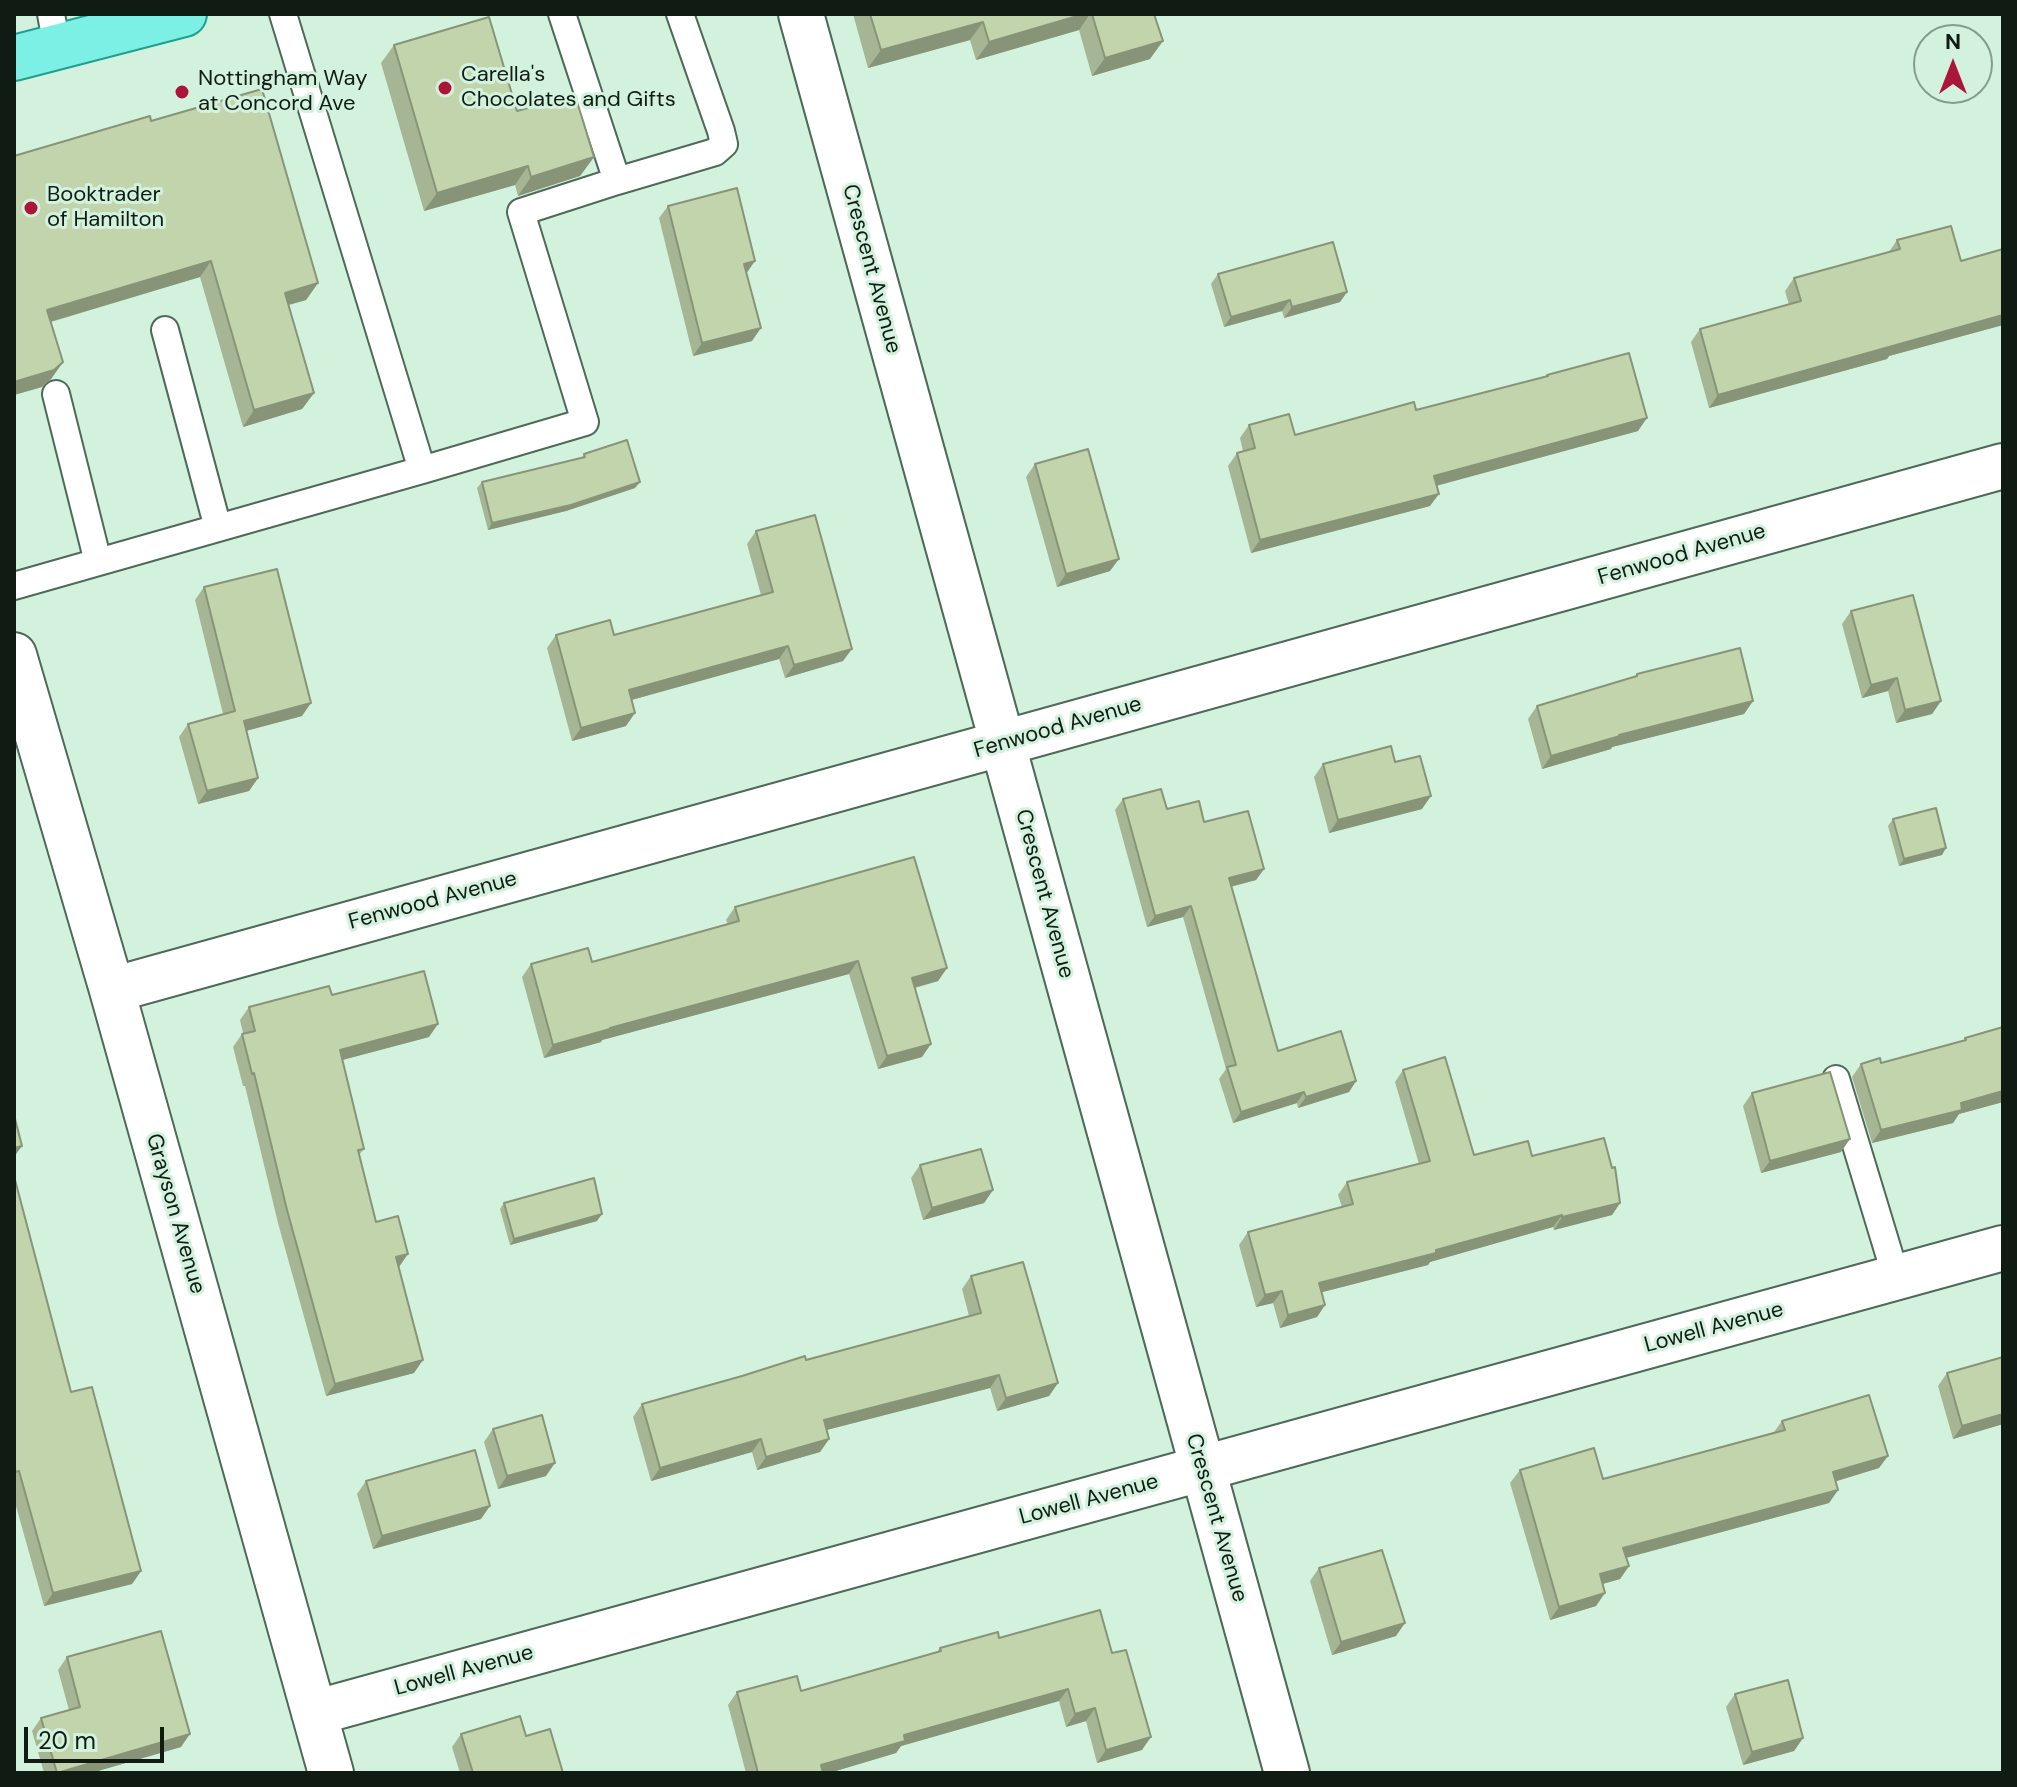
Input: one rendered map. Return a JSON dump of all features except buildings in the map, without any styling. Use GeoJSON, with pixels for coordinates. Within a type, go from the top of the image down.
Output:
{"type":"FeatureCollection","features":[{"type":"Feature","properties":{"kind":"main road"},"geometry":{"type":"LineString","coordinates":[[14,58],[54,30],[184,14]]}},
{"type":"Feature","properties":{"kind":"street","name":"Crescent Avenue"},"geometry":{"type":"LineString","coordinates":[[801,14],[1287,1773]]}},
{"type":"Feature","properties":{"kind":"street","name":"Fenwood Avenue"},"geometry":{"type":"LineString","coordinates":[[112,990],[2003,466]]}},
{"type":"Feature","properties":{"kind":"street","name":"Grayson Avenue"},"geometry":{"type":"LineString","coordinates":[[14,655],[112,990],[331,1773]]}},
{"type":"Feature","properties":{"kind":"street","name":"Lowell Avenue"},"geometry":{"type":"LineString","coordinates":[[314,1713],[2003,1248]]}},
{"type":"Feature","properties":{"kind":"lane"},"geometry":{"type":"LineString","coordinates":[[283,14],[422,470]]}},
{"type":"Feature","properties":{"kind":"lane"},"geometry":{"type":"LineString","coordinates":[[562,14],[617,181]]}},
{"type":"Feature","properties":{"kind":"lane"},"geometry":{"type":"LineString","coordinates":[[14,586],[585,422],[521,212],[715,152],[724,144],[680,14]]}},
{"type":"Feature","properties":{"kind":"lane"},"geometry":{"type":"LineString","coordinates":[[165,330],[218,528]]}},
{"type":"Feature","properties":{"kind":"lane"},"geometry":{"type":"LineString","coordinates":[[56,394],[98,562]]}},
{"type":"Feature","properties":{"kind":"lane"},"geometry":{"type":"LineString","coordinates":[[1836,1079],[1896,1277]]}},
{"type":"Feature","properties":{"kind":"place","name":"Carella's Chocolates and Gifts"},"geometry":{"type":"Point","coordinates":[445,88]}},
{"type":"Feature","properties":{"kind":"place","name":"Nottingham Way at Concord Ave"},"geometry":{"type":"Point","coordinates":[182,92]}},
{"type":"Feature","properties":{"kind":"place","name":"Booktrader of Hamilton"},"geometry":{"type":"Point","coordinates":[31,208]}}]}
